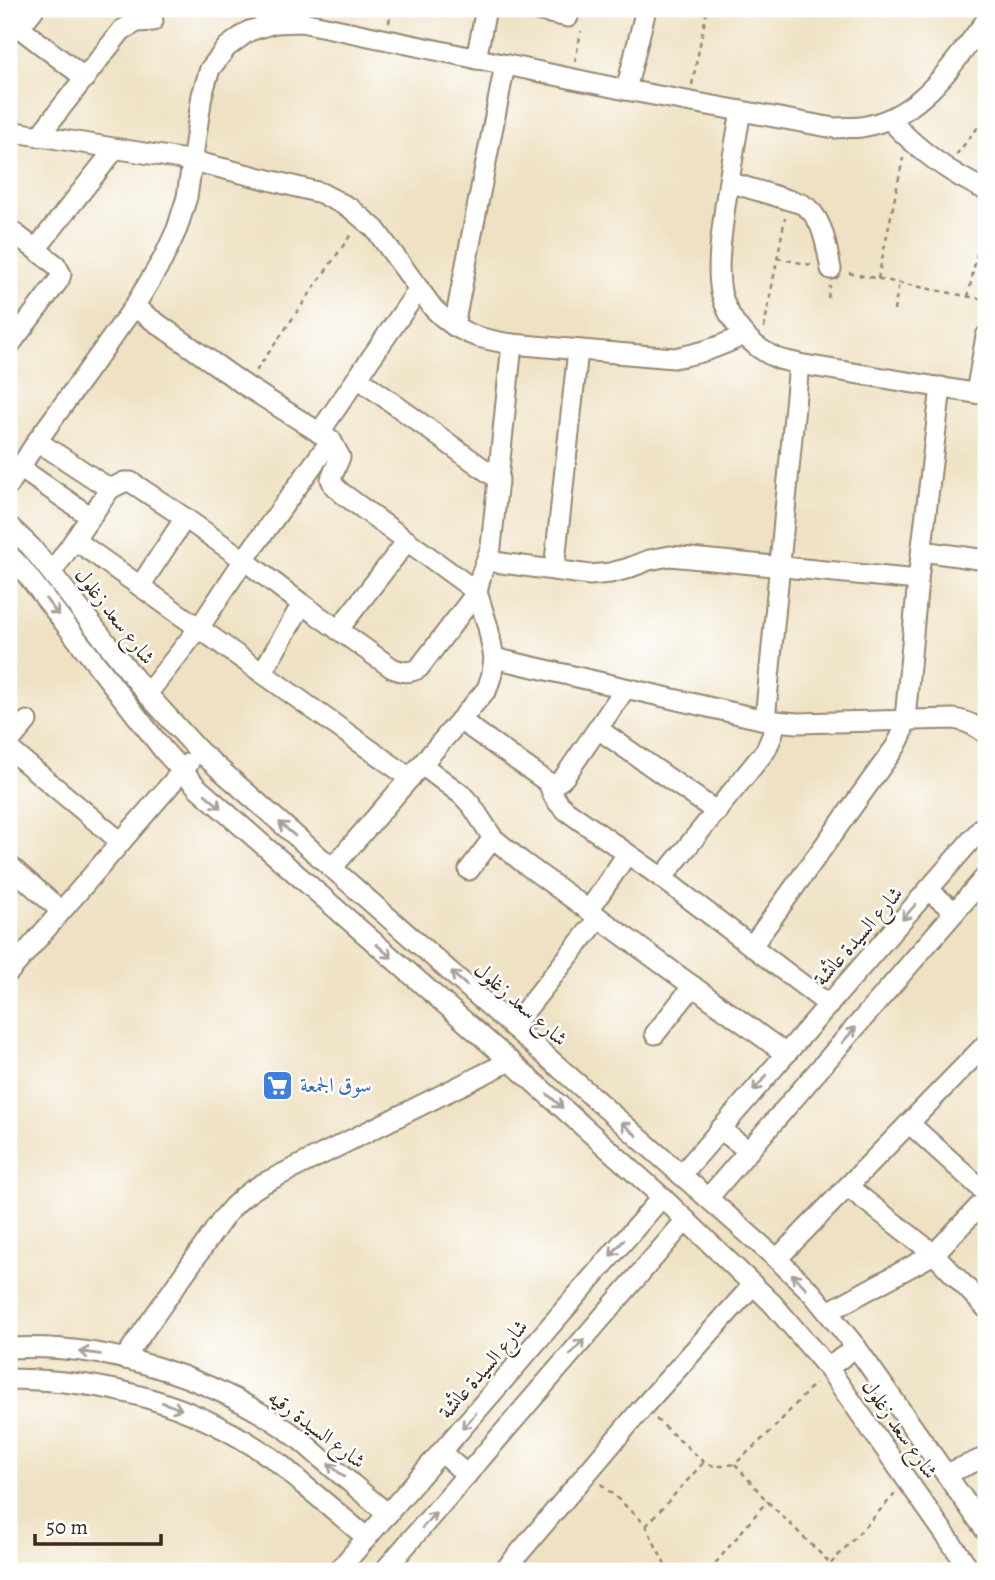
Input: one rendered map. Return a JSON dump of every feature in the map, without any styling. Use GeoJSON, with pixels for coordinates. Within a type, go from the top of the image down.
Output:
{"type":"FeatureCollection","features":[{"type":"Feature","properties":{"kind":"street"},"geometry":{"type":"LineString","coordinates":[[34,9],[14,24],[85,78]]}},
{"type":"Feature","properties":{"kind":"street"},"geometry":{"type":"LineString","coordinates":[[475,58],[486,9]]}},
{"type":"Feature","properties":{"kind":"street"},"geometry":{"type":"LineString","coordinates":[[531,9],[576,19]]}},
{"type":"Feature","properties":{"kind":"street"},"geometry":{"type":"LineString","coordinates":[[626,90],[646,9]]}},
{"type":"Feature","properties":{"kind":"street"},"geometry":{"type":"LineString","coordinates":[[9,485],[134,307],[163,259],[177,229],[187,197],[202,95],[210,69],[226,47],[249,31],[304,15],[505,65],[834,128],[862,127],[889,119],[915,105],[936,86],[986,21]]}},
{"type":"Feature","properties":{"kind":"street"},"geometry":{"type":"LineString","coordinates":[[39,136],[122,30],[137,22],[153,21]]}},
{"type":"Feature","properties":{"kind":"street"},"geometry":{"type":"LineString","coordinates":[[454,326],[505,65]]}},
{"type":"Feature","properties":{"kind":"street"},"geometry":{"type":"LineString","coordinates":[[741,111],[723,226],[720,268],[721,292],[730,315],[744,335],[760,349],[779,359],[799,364],[981,394],[986,336]]}},
{"type":"Feature","properties":{"kind":"street"},"geometry":{"type":"LineString","coordinates":[[889,119],[925,155],[986,190]]}},
{"type":"Feature","properties":{"kind":"street"},"geometry":{"type":"LineString","coordinates":[[9,131],[193,161],[321,193],[350,208],[375,229],[433,308],[465,333],[487,340],[674,358],[718,348],[744,335]]}},
{"type":"Feature","properties":{"kind":"street"},"geometry":{"type":"LineString","coordinates":[[36,249],[115,149]]}},
{"type":"Feature","properties":{"kind":"street"},"geometry":{"type":"LineString","coordinates":[[729,182],[803,204],[811,209],[817,217],[831,269]]}},
{"type":"Feature","properties":{"kind":"street"},"geometry":{"type":"LineString","coordinates":[[9,229],[59,268],[60,277],[9,346]]}},
{"type":"Feature","properties":{"kind":"street"},"geometry":{"type":"LineString","coordinates":[[147,694],[199,628],[325,436],[358,378],[419,289]]}},
{"type":"Feature","properties":{"kind":"street"},"geometry":{"type":"LineString","coordinates":[[134,307],[246,386],[325,436],[337,449],[340,457],[331,479],[334,486],[477,592],[494,658],[486,689],[332,868]]}},
{"type":"Feature","properties":{"kind":"street"},"geometry":{"type":"LineString","coordinates":[[52,572],[110,489],[124,482],[131,482],[392,668],[404,673],[412,672],[419,668],[477,592],[487,561],[494,530],[512,344]]}},
{"type":"Feature","properties":{"kind":"street"},"geometry":{"type":"LineString","coordinates":[[554,570],[578,350]]}},
{"type":"Feature","properties":{"kind":"street"},"geometry":{"type":"LineString","coordinates":[[662,878],[766,750],[772,736],[770,721],[781,566],[799,364]]}},
{"type":"Feature","properties":{"kind":"street"},"geometry":{"type":"LineString","coordinates":[[358,378],[499,480]]}},
{"type":"Feature","properties":{"kind":"street"},"geometry":{"type":"LineString","coordinates":[[752,946],[902,734],[941,387]]}},
{"type":"Feature","properties":{"kind":"street"},"geometry":{"type":"LineString","coordinates":[[37,442],[110,489]]}},
{"type":"Feature","properties":{"kind":"street"},"geometry":{"type":"LineString","coordinates":[[20,468],[91,517]]}},
{"type":"Feature","properties":{"kind":"street"},"geometry":{"type":"LineString","coordinates":[[140,586],[185,518]]}},
{"type":"Feature","properties":{"kind":"street","name":"شارع سعد زغلول"},"geometry":{"type":"LineString","coordinates":[[9,526],[31,547],[147,694],[199,751],[777,1259],[828,1312],[856,1347],[986,1531]]}},
{"type":"Feature","properties":{"kind":"street"},"geometry":{"type":"LineString","coordinates":[[75,540],[262,673],[416,771],[467,800],[493,838],[786,1054]]}},
{"type":"Feature","properties":{"kind":"street"},"geometry":{"type":"LineString","coordinates":[[338,630],[407,541]]}},
{"type":"Feature","properties":{"kind":"street"},"geometry":{"type":"LineString","coordinates":[[922,551],[986,560]]}},
{"type":"Feature","properties":{"kind":"street","name":"شارع سعد زغلول"},"geometry":{"type":"LineString","coordinates":[[9,555],[181,771],[198,788],[662,1197],[793,1326],[828,1368],[908,1480],[963,1568]]}},
{"type":"Feature","properties":{"kind":"street"},"geometry":{"type":"LineString","coordinates":[[487,561],[590,575],[610,573],[670,556],[918,580]]}},
{"type":"Feature","properties":{"kind":"street"},"geometry":{"type":"LineString","coordinates":[[262,673],[302,604]]}},
{"type":"Feature","properties":{"kind":"street"},"geometry":{"type":"LineString","coordinates":[[494,658],[770,721],[797,723],[954,719],[984,725]]}},
{"type":"Feature","properties":{"kind":"street"},"geometry":{"type":"LineString","coordinates":[[460,720],[549,783],[556,783],[562,780],[625,689]]}},
{"type":"Feature","properties":{"kind":"street"},"geometry":{"type":"LineString","coordinates":[[9,742],[27,721]]}},
{"type":"Feature","properties":{"kind":"street"},"geometry":{"type":"LineString","coordinates":[[598,729],[717,812]]}},
{"type":"Feature","properties":{"kind":"street"},"geometry":{"type":"LineString","coordinates":[[9,749],[121,842]]}},
{"type":"Feature","properties":{"kind":"street"},"geometry":{"type":"LineString","coordinates":[[9,972],[199,751]]}},
{"type":"Feature","properties":{"kind":"street"},"geometry":{"type":"LineString","coordinates":[[549,783],[552,795],[559,804],[662,878],[829,1005]]}},
{"type":"Feature","properties":{"kind":"street","name":"شارع السيدة عائشة"},"geometry":{"type":"LineString","coordinates":[[681,1175],[986,823]]}},
{"type":"Feature","properties":{"kind":"street"},"geometry":{"type":"LineString","coordinates":[[469,870],[493,838]]}},
{"type":"Feature","properties":{"kind":"street"},"geometry":{"type":"LineString","coordinates":[[513,1027],[594,914],[627,854]]}},
{"type":"Feature","properties":{"kind":"street"},"geometry":{"type":"LineString","coordinates":[[9,864],[61,911]]}},
{"type":"Feature","properties":{"kind":"street"},"geometry":{"type":"LineString","coordinates":[[708,1198],[955,912],[984,883]]}},
{"type":"Feature","properties":{"kind":"street"},"geometry":{"type":"LineString","coordinates":[[928,890],[955,912]]}},
{"type":"Feature","properties":{"kind":"street"},"geometry":{"type":"LineString","coordinates":[[655,1034],[693,986]]}},
{"type":"Feature","properties":{"kind":"street"},"geometry":{"type":"LineString","coordinates":[[777,1259],[986,1044]]}},
{"type":"Feature","properties":{"kind":"street"},"geometry":{"type":"LineString","coordinates":[[124,1359],[224,1217],[247,1193],[510,1061]]}},
{"type":"Feature","properties":{"kind":"street"},"geometry":{"type":"LineString","coordinates":[[586,1129],[606,1109]]}},
{"type":"Feature","properties":{"kind":"street"},"geometry":{"type":"LineString","coordinates":[[910,1124],[986,1193]]}},
{"type":"Feature","properties":{"kind":"street"},"geometry":{"type":"LineString","coordinates":[[720,1129],[749,1151]]}},
{"type":"Feature","properties":{"kind":"street"},"geometry":{"type":"LineString","coordinates":[[848,1186],[934,1254],[986,1308]]}},
{"type":"Feature","properties":{"kind":"street","name":"شارع السيدة عائشة"},"geometry":{"type":"LineString","coordinates":[[338,1571],[662,1197]]}},
{"type":"Feature","properties":{"kind":"street"},"geometry":{"type":"LineString","coordinates":[[828,1312],[934,1254],[986,1199]]}},
{"type":"Feature","properties":{"kind":"street"},"geometry":{"type":"LineString","coordinates":[[384,1571],[687,1220]]}},
{"type":"Feature","properties":{"kind":"street"},"geometry":{"type":"LineString","coordinates":[[504,1571],[643,1407],[754,1285]]}},
{"type":"Feature","properties":{"kind":"street"},"geometry":{"type":"LineString","coordinates":[[828,1368],[856,1347]]}},
{"type":"Feature","properties":{"kind":"street","name":"شارع السيدة رقيه"},"geometry":{"type":"LineString","coordinates":[[9,1348],[62,1349],[124,1359],[159,1368],[205,1385],[249,1406],[290,1433],[388,1514]]}},
{"type":"Feature","properties":{"kind":"street"},"geometry":{"type":"LineString","coordinates":[[9,1379],[97,1385],[144,1396],[190,1412],[233,1434],[274,1460],[367,1538]]}},
{"type":"Feature","properties":{"kind":"street"},"geometry":{"type":"LineString","coordinates":[[441,1452],[467,1475]]}},
{"type":"Feature","properties":{"kind":"street"},"geometry":{"type":"LineString","coordinates":[[946,1474],[986,1457]]}},
{"type":"Feature","properties":{"kind":"path"},"geometry":{"type":"LineString","coordinates":[[689,102],[707,9]]}},
{"type":"Feature","properties":{"kind":"path"},"geometry":{"type":"LineString","coordinates":[[572,79],[576,19]]}},
{"type":"Feature","properties":{"kind":"path"},"geometry":{"type":"LineString","coordinates":[[946,169],[986,117]]}},
{"type":"Feature","properties":{"kind":"path"},"geometry":{"type":"LineString","coordinates":[[878,279],[907,139]]}},
{"type":"Feature","properties":{"kind":"path"},"geometry":{"type":"LineString","coordinates":[[760,349],[788,200]]}},
{"type":"Feature","properties":{"kind":"path"},"geometry":{"type":"LineString","coordinates":[[968,297],[986,209]]}},
{"type":"Feature","properties":{"kind":"path"},"geometry":{"type":"LineString","coordinates":[[246,386],[363,218]]}},
{"type":"Feature","properties":{"kind":"path"},"geometry":{"type":"LineString","coordinates":[[777,258],[986,300]]}},
{"type":"Feature","properties":{"kind":"path"},"geometry":{"type":"LineString","coordinates":[[894,312],[899,283]]}},
{"type":"Feature","properties":{"kind":"path"},"geometry":{"type":"LineString","coordinates":[[643,1407],[704,1462],[714,1466],[735,1464],[772,1430],[828,1368]]}},
{"type":"Feature","properties":{"kind":"path"},"geometry":{"type":"LineString","coordinates":[[646,1526],[704,1462]]}},
{"type":"Feature","properties":{"kind":"path"},"geometry":{"type":"LineString","coordinates":[[735,1464],[767,1501],[831,1564]]}},
{"type":"Feature","properties":{"kind":"path"},"geometry":{"type":"LineString","coordinates":[[587,1473],[611,1491],[646,1526],[668,1571]]}},
{"type":"Feature","properties":{"kind":"path"},"geometry":{"type":"LineString","coordinates":[[824,1571],[908,1480]]}},
{"type":"Feature","properties":{"kind":"path"},"geometry":{"type":"LineString","coordinates":[[709,1571],[767,1501]]}},
{"type":"Feature","properties":{"kind":"place","name":"سوق الجمعة"},"geometry":{"type":"Point","coordinates":[277,1085]}}]}
